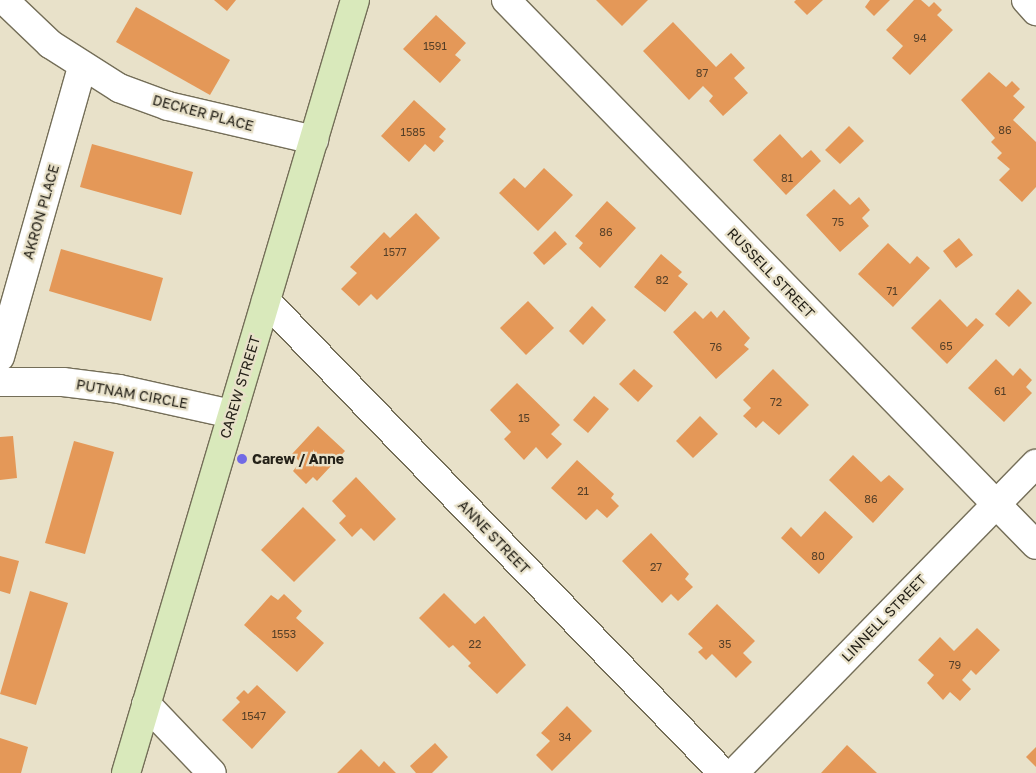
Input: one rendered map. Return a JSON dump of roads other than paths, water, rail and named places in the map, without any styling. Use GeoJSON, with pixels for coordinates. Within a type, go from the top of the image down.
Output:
{"type":"FeatureCollection","features":[{"type":"Feature","properties":{"kind":"street","name":"DECKER PLACE"},"geometry":{"type":"LineString","coordinates":[[4,0],[50,44],[82,68],[119,88],[168,106],[314,140]]}},
{"type":"Feature","properties":{"kind":"street","name":"CAREW STREET"},"geometry":{"type":"LineString","coordinates":[[126,773],[355,0]]}},
{"type":"Feature","properties":{"kind":"street","name":"RUSSELL STREET"},"geometry":{"type":"LineString","coordinates":[[506,0],[994,504],[1036,545]]}},
{"type":"Feature","properties":{"kind":"street"},"geometry":{"type":"LineString","coordinates":[[1026,0],[1036,11]]}},
{"type":"Feature","properties":{"kind":"street","name":"AKRON PLACE"},"geometry":{"type":"LineString","coordinates":[[0,357],[82,68]]}},
{"type":"Feature","properties":{"kind":"street","name":"ANNE STREET"},"geometry":{"type":"LineString","coordinates":[[266,300],[723,773]]}},
{"type":"Feature","properties":{"kind":"street","name":"PUTNAM CIRCLE"},"geometry":{"type":"LineString","coordinates":[[0,382],[63,382],[119,390],[232,414]]}},
{"type":"Feature","properties":{"kind":"street","name":"LINNELL STREET"},"geometry":{"type":"LineString","coordinates":[[734,773],[994,504],[1036,464]]}},
{"type":"Feature","properties":{"kind":"street"},"geometry":{"type":"LineString","coordinates":[[146,704],[212,773]]}},
{"type":"Feature","properties":{"kind":"place","name":"Carew / Anne"},"geometry":{"type":"Point","coordinates":[242,459]}}]}
